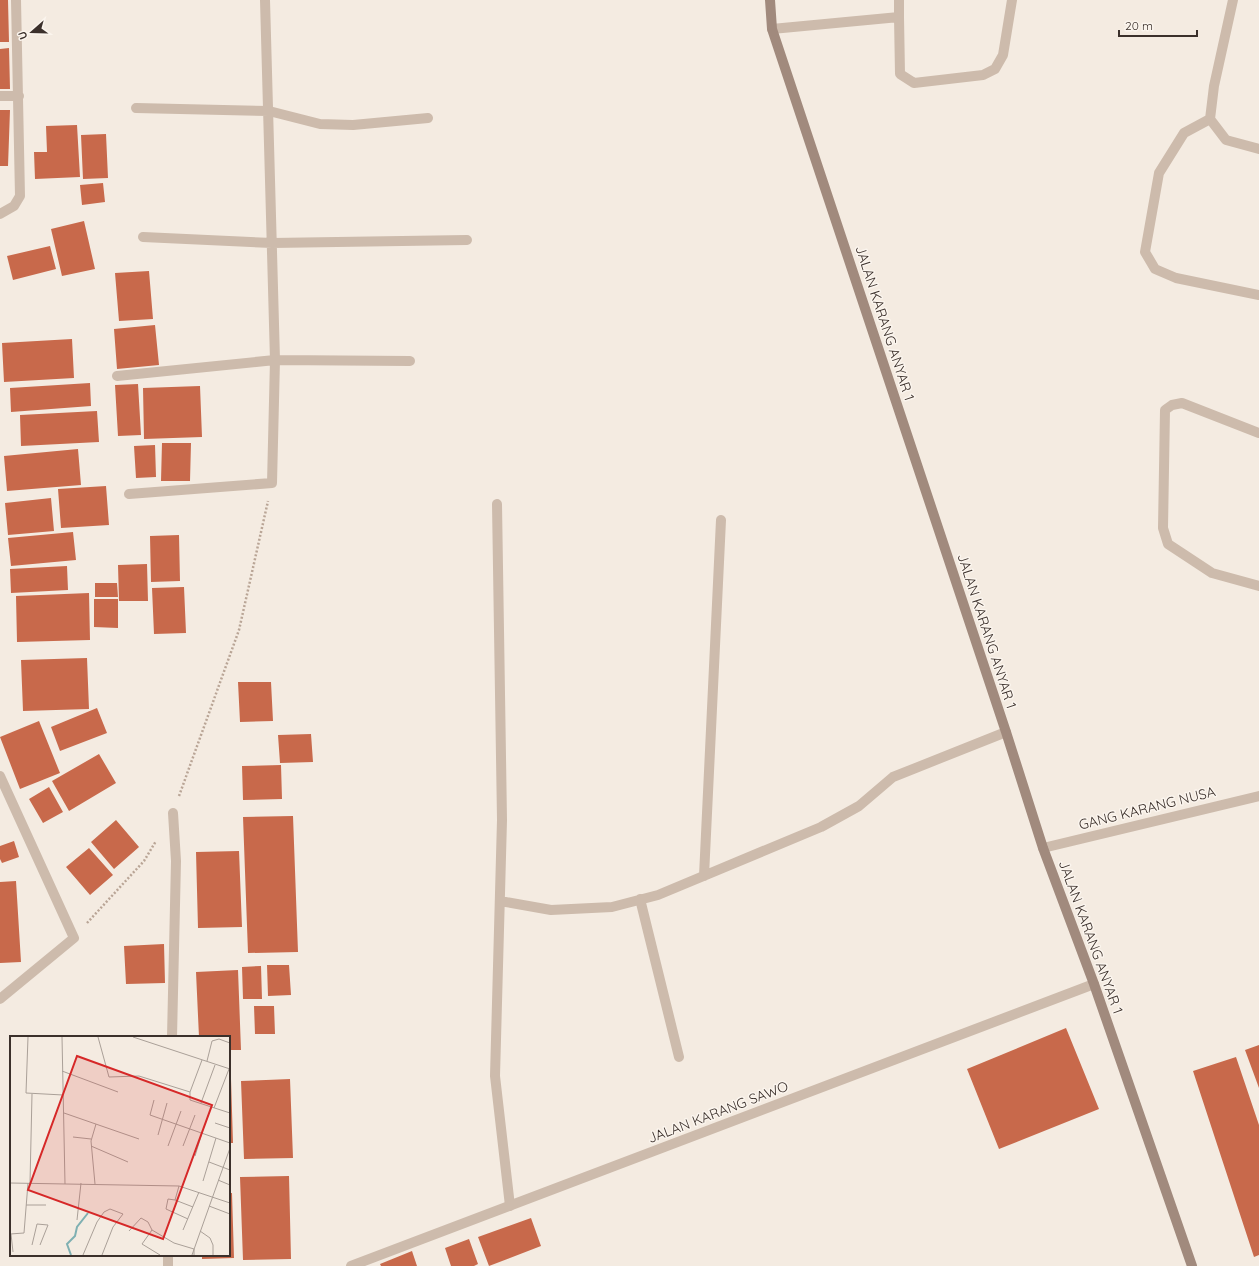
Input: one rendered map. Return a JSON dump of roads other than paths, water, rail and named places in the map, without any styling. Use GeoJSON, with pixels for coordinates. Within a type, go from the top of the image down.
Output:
{"type":"FeatureCollection","features":[{"type":"Feature","properties":{"kind":"main road","name":"JALAN KARANG ANYAR 1"},"geometry":{"type":"LineString","coordinates":[[770,0],[772,30],[1006,732],[1042,848],[1094,984],[1192,1266]]}},
{"type":"Feature","properties":{"kind":"street"},"geometry":{"type":"LineString","coordinates":[[0,214],[14,206],[20,196],[16,0]]}},
{"type":"Feature","properties":{"kind":"street"},"geometry":{"type":"LineString","coordinates":[[129,494],[272,483],[275,360],[265,0]]}},
{"type":"Feature","properties":{"kind":"street"},"geometry":{"type":"LineString","coordinates":[[900,0],[900,74],[914,83],[983,75],[995,69],[1003,55],[1012,0]]}},
{"type":"Feature","properties":{"kind":"street"},"geometry":{"type":"LineString","coordinates":[[1233,0],[1214,86],[1210,119],[1226,140],[1259,149]]}},
{"type":"Feature","properties":{"kind":"street"},"geometry":{"type":"LineString","coordinates":[[772,30],[899,17]]}},
{"type":"Feature","properties":{"kind":"street"},"geometry":{"type":"LineString","coordinates":[[0,96],[19,96]]}},
{"type":"Feature","properties":{"kind":"street"},"geometry":{"type":"LineString","coordinates":[[136,108],[268,111],[320,124],[354,125],[428,118]]}},
{"type":"Feature","properties":{"kind":"street"},"geometry":{"type":"LineString","coordinates":[[1210,119],[1184,133],[1159,173],[1146,252],[1155,268],[1176,278],[1259,295]]}},
{"type":"Feature","properties":{"kind":"street"},"geometry":{"type":"LineString","coordinates":[[144,237],[272,243],[467,240]]}},
{"type":"Feature","properties":{"kind":"street"},"geometry":{"type":"LineString","coordinates":[[117,376],[275,360],[410,361]]}},
{"type":"Feature","properties":{"kind":"street"},"geometry":{"type":"LineString","coordinates":[[1259,433],[1182,403],[1172,405],[1165,410],[1162,528],[1168,544],[1212,573],[1259,586]]}},
{"type":"Feature","properties":{"kind":"street"},"geometry":{"type":"LineString","coordinates":[[497,504],[502,820],[495,1076],[510,1206]]}},
{"type":"Feature","properties":{"kind":"street"},"geometry":{"type":"LineString","coordinates":[[704,876],[721,520]]}},
{"type":"Feature","properties":{"kind":"street"},"geometry":{"type":"LineString","coordinates":[[500,901],[551,910],[612,907],[658,895],[821,827],[859,806],[893,777],[1006,732]]}},
{"type":"Feature","properties":{"kind":"street"},"geometry":{"type":"LineString","coordinates":[[0,776],[74,938],[0,999]]}},
{"type":"Feature","properties":{"kind":"street","name":"GANG KARANG NUSA"},"geometry":{"type":"LineString","coordinates":[[1042,848],[1259,796]]}},
{"type":"Feature","properties":{"kind":"street"},"geometry":{"type":"LineString","coordinates":[[172,1036],[176,860],[174,812]]}},
{"type":"Feature","properties":{"kind":"street"},"geometry":{"type":"LineString","coordinates":[[640,900],[679,1057]]}},
{"type":"Feature","properties":{"kind":"street","name":"JALAN KARANG SAWO"},"geometry":{"type":"LineString","coordinates":[[351,1266],[361,1264],[1094,984]]}}]}
